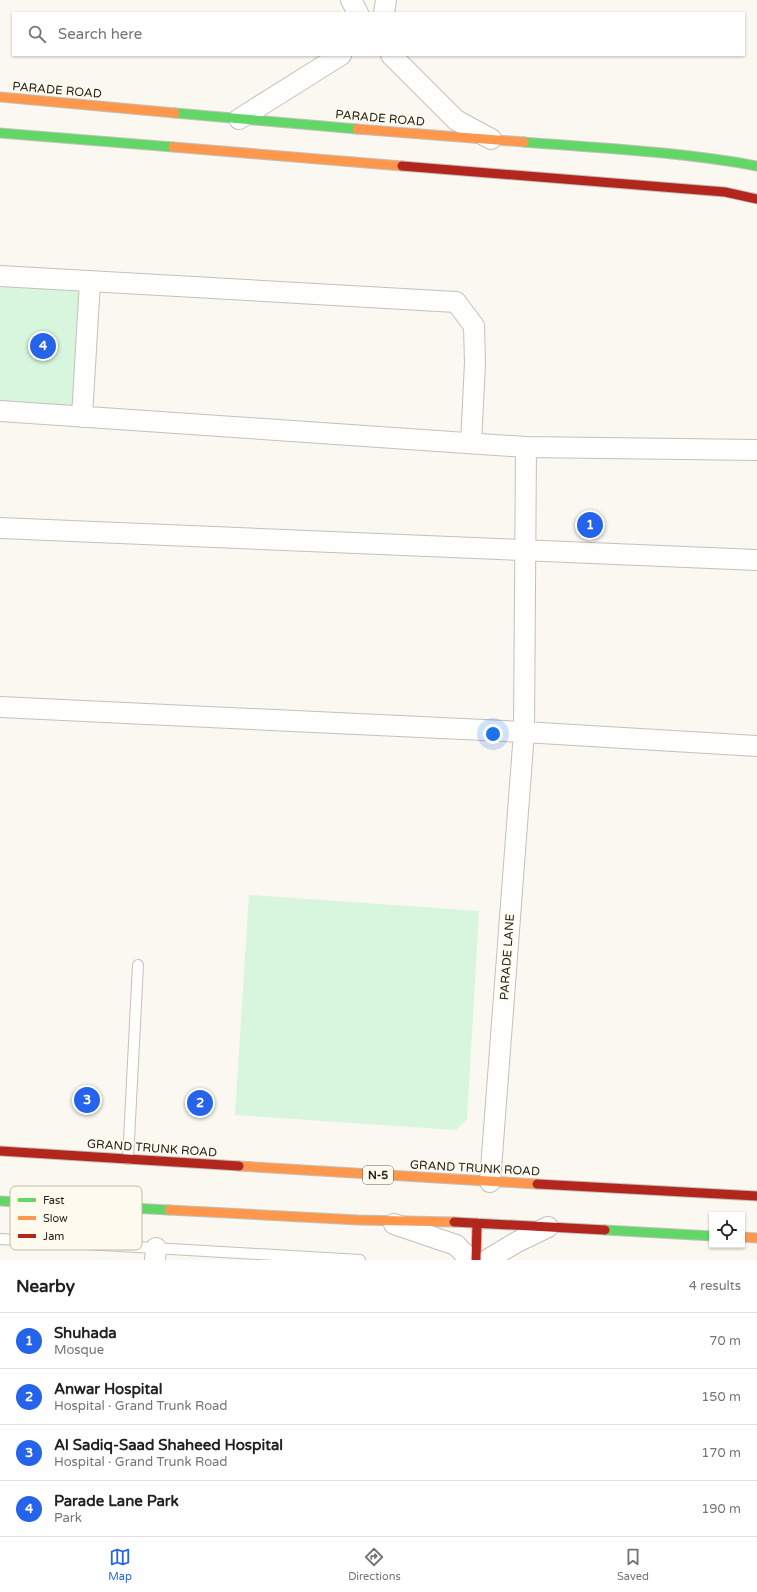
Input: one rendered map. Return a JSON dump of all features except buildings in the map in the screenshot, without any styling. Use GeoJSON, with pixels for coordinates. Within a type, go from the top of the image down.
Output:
{"type":"FeatureCollection","features":[{"type":"Feature","properties":{"kind":"main road","name":"PARADE ROAD"},"geometry":{"type":"LineString","coordinates":[[0,97],[239,119],[492,139],[732,161],[757,166]]}},
{"type":"Feature","properties":{"kind":"main road"},"geometry":{"type":"LineString","coordinates":[[0,133],[725,192],[757,199]]}},
{"type":"Feature","properties":{"kind":"main road","name":"GRAND TRUNK ROAD"},"geometry":{"type":"LineString","coordinates":[[0,1151],[490,1182],[757,1196]]}},
{"type":"Feature","properties":{"kind":"main road"},"geometry":{"type":"LineString","coordinates":[[0,1201],[10,1202]]}},
{"type":"Feature","properties":{"kind":"main road"},"geometry":{"type":"LineString","coordinates":[[142,1208],[387,1221],[477,1223],[709,1236]]}},
{"type":"Feature","properties":{"kind":"main road"},"geometry":{"type":"LineString","coordinates":[[476,1260],[477,1223]]}},
{"type":"Feature","properties":{"kind":"main road"},"geometry":{"type":"LineString","coordinates":[[745,1237],[757,1238]]}},
{"type":"Feature","properties":{"kind":"street"},"geometry":{"type":"LineString","coordinates":[[351,0],[357,12]]}},
{"type":"Feature","properties":{"kind":"street"},"geometry":{"type":"LineString","coordinates":[[384,12],[386,0]]}},
{"type":"Feature","properties":{"kind":"street"},"geometry":{"type":"LineString","coordinates":[[239,119],[339,56]]}},
{"type":"Feature","properties":{"kind":"street"},"geometry":{"type":"LineString","coordinates":[[392,56],[456,120],[492,139]]}},
{"type":"Feature","properties":{"kind":"street"},"geometry":{"type":"LineString","coordinates":[[0,276],[456,302],[474,326],[475,363],[471,444]]}},
{"type":"Feature","properties":{"kind":"street"},"geometry":{"type":"LineString","coordinates":[[82,417],[90,281]]}},
{"type":"Feature","properties":{"kind":"street"},"geometry":{"type":"LineString","coordinates":[[0,411],[526,447],[756,446]]}},
{"type":"Feature","properties":{"kind":"street","name":"PARADE LANE"},"geometry":{"type":"LineString","coordinates":[[490,1182],[524,732],[526,447]]}},
{"type":"Feature","properties":{"kind":"street"},"geometry":{"type":"LineString","coordinates":[[0,528],[757,560]]}},
{"type":"Feature","properties":{"kind":"street"},"geometry":{"type":"LineString","coordinates":[[0,707],[524,732],[757,746]]}},
{"type":"Feature","properties":{"kind":"street"},"geometry":{"type":"LineString","coordinates":[[387,1221],[456,1245],[470,1260]]}},
{"type":"Feature","properties":{"kind":"street"},"geometry":{"type":"LineString","coordinates":[[487,1260],[517,1242],[548,1227]]}},
{"type":"Feature","properties":{"kind":"lane"},"geometry":{"type":"LineString","coordinates":[[128,1159],[138,965]]}},
{"type":"Feature","properties":{"kind":"lane"},"geometry":{"type":"LineString","coordinates":[[0,1239],[10,1240]]}},
{"type":"Feature","properties":{"kind":"lane"},"geometry":{"type":"LineString","coordinates":[[114,1250],[155,1254],[360,1260]]}},
{"type":"Feature","properties":{"kind":"green space"},"geometry":{"type":"Polygon","coordinates":[[[0,276],[90,281],[82,417],[0,411],[0,276]]]}},
{"type":"Feature","properties":{"kind":"green space"},"geometry":{"type":"Polygon","coordinates":[[[249,895],[479,911],[467,1119],[456,1130],[235,1115],[249,895]]]}},
{"type":"Feature","properties":{"kind":"traffic: fast"},"geometry":{"type":"LineString","coordinates":[[175,113],[357,129]]}},
{"type":"Feature","properties":{"kind":"traffic: fast"},"geometry":{"type":"LineString","coordinates":[[0,133],[173,147]]}},
{"type":"Feature","properties":{"kind":"traffic: fast"},"geometry":{"type":"LineString","coordinates":[[524,142],[700,157],[757,166]]}},
{"type":"Feature","properties":{"kind":"traffic: fast"},"geometry":{"type":"LineString","coordinates":[[0,1201],[10,1202]]}},
{"type":"Feature","properties":{"kind":"traffic: fast"},"geometry":{"type":"LineString","coordinates":[[142,1209],[169,1210]]}},
{"type":"Feature","properties":{"kind":"traffic: fast"},"geometry":{"type":"LineString","coordinates":[[605,1230],[709,1236]]}},
{"type":"Feature","properties":{"kind":"traffic: slow"},"geometry":{"type":"LineString","coordinates":[[0,97],[175,113]]}},
{"type":"Feature","properties":{"kind":"traffic: slow"},"geometry":{"type":"LineString","coordinates":[[357,129],[524,142]]}},
{"type":"Feature","properties":{"kind":"traffic: slow"},"geometry":{"type":"LineString","coordinates":[[173,147],[402,166]]}},
{"type":"Feature","properties":{"kind":"traffic: slow"},"geometry":{"type":"LineString","coordinates":[[239,1166],[537,1184]]}},
{"type":"Feature","properties":{"kind":"traffic: slow"},"geometry":{"type":"LineString","coordinates":[[169,1210],[358,1220],[454,1222]]}},
{"type":"Feature","properties":{"kind":"traffic: slow"},"geometry":{"type":"LineString","coordinates":[[745,1237],[757,1238]]}},
{"type":"Feature","properties":{"kind":"traffic: jam"},"geometry":{"type":"LineString","coordinates":[[402,166],[725,192],[757,199]]}},
{"type":"Feature","properties":{"kind":"traffic: jam"},"geometry":{"type":"LineString","coordinates":[[0,1151],[239,1166]]}},
{"type":"Feature","properties":{"kind":"traffic: jam"},"geometry":{"type":"LineString","coordinates":[[537,1184],[757,1196]]}},
{"type":"Feature","properties":{"kind":"traffic: jam"},"geometry":{"type":"LineString","coordinates":[[454,1222],[605,1230]]}},
{"type":"Feature","properties":{"kind":"traffic: jam"},"geometry":{"type":"LineString","coordinates":[[476,1260],[477,1223]]}},
{"type":"Feature","properties":{"kind":"place","name":"Parade Lane Park"},"geometry":{"type":"Point","coordinates":[43,346]}},
{"type":"Feature","properties":{"kind":"place","name":"Shuhada"},"geometry":{"type":"Point","coordinates":[590,525]}},
{"type":"Feature","properties":{"kind":"place","name":"Al Sadiq-Saad Shaheed Hospital"},"geometry":{"type":"Point","coordinates":[87,1100]}},
{"type":"Feature","properties":{"kind":"place","name":"Anwar Hospital"},"geometry":{"type":"Point","coordinates":[200,1103]}}]}
